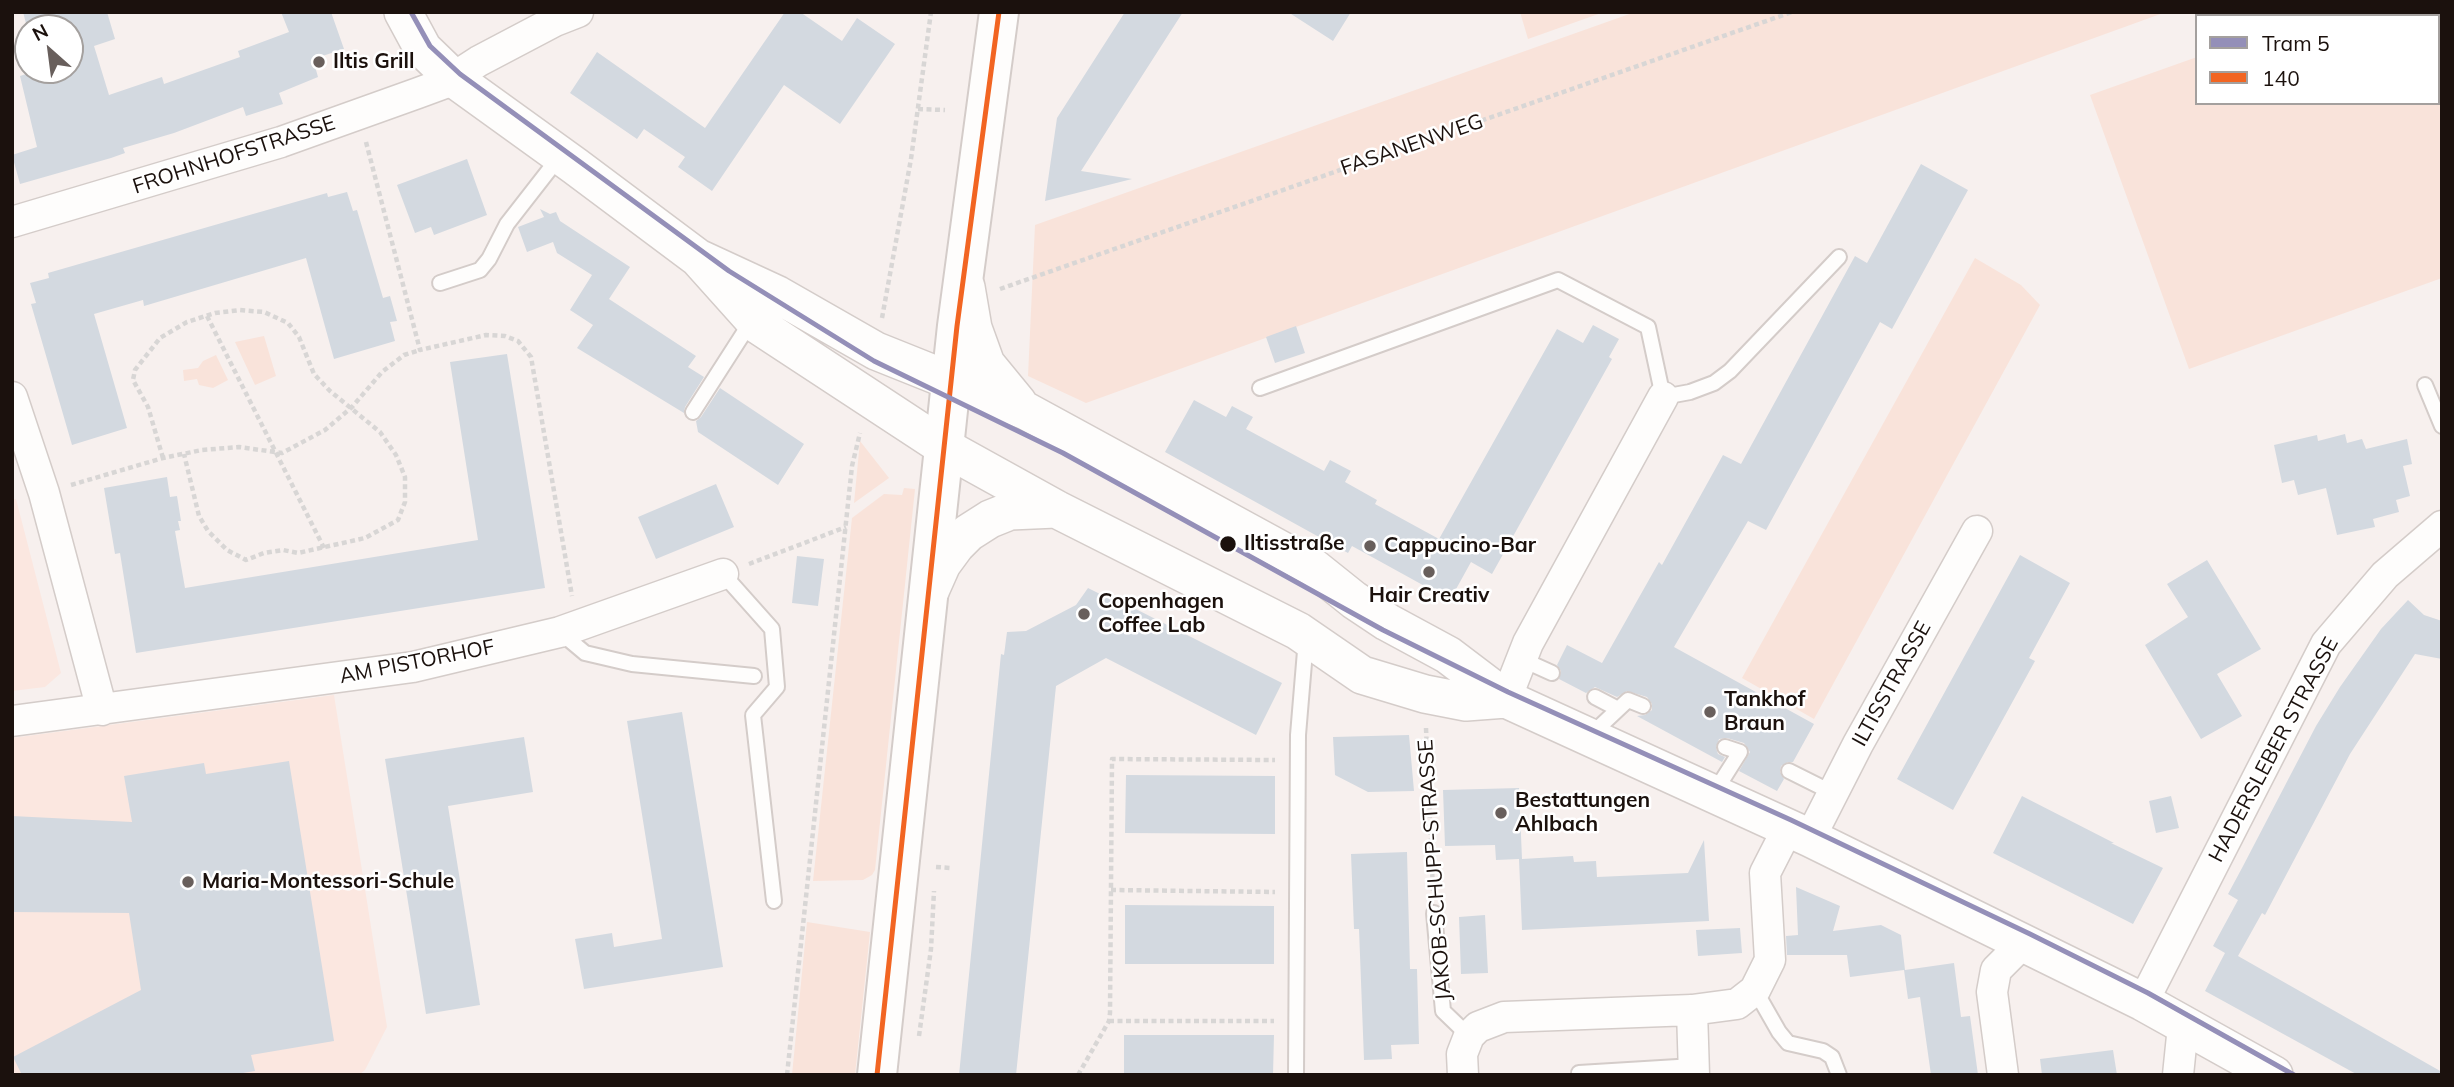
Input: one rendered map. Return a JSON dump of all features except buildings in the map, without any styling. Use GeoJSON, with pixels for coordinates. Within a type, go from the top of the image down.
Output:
{"type":"FeatureCollection","features":[{"type":"Feature","properties":{"kind":"main road"},"geometry":{"type":"LineString","coordinates":[[877,1075],[951,380],[979,282],[999,12]]}},
{"type":"Feature","properties":{"kind":"street"},"geometry":{"type":"LineString","coordinates":[[403,12],[423,49],[453,78],[698,258],[758,324],[944,447],[1056,509],[1306,636],[1362,675],[1425,694],[1466,702],[1506,699]]}},
{"type":"Feature","properties":{"kind":"street","name":"FROHNHOFSTRASSE"},"geometry":{"type":"LineString","coordinates":[[12,222],[249,152],[359,114],[453,78],[479,61],[555,21],[578,12]]}},
{"type":"Feature","properties":{"kind":"street"},"geometry":{"type":"LineString","coordinates":[[698,258],[778,295],[876,351],[1026,411],[1314,568],[1354,600],[1387,622],[1448,655],[1506,699],[1799,833],[2143,1002],[2274,1075]]}},
{"type":"Feature","properties":{"kind":"street"},"geometry":{"type":"LineString","coordinates":[[979,282],[973,328],[986,364],[1026,411]]}},
{"type":"Feature","properties":{"kind":"street"},"geometry":{"type":"LineString","coordinates":[[12,397],[44,493],[102,710]]}},
{"type":"Feature","properties":{"kind":"street"},"geometry":{"type":"LineString","coordinates":[[1506,699],[1528,643],[1663,397]]}},
{"type":"Feature","properties":{"kind":"street"},"geometry":{"type":"LineString","coordinates":[[929,592],[942,564],[968,533],[990,519],[1010,511],[1056,509]]}},
{"type":"Feature","properties":{"kind":"street","name":"HADERSLEBER STRASSE"},"geometry":{"type":"LineString","coordinates":[[2143,1002],[2326,644],[2385,575],[2442,526]]}},
{"type":"Feature","properties":{"kind":"street","name":"ILTISSTRASSE"},"geometry":{"type":"LineString","coordinates":[[1799,833],[1833,793],[1977,531]]}},
{"type":"Feature","properties":{"kind":"street","name":"AM PISTORHOF"},"geometry":{"type":"LineString","coordinates":[[12,721],[413,667],[568,629],[723,574]]}},
{"type":"Feature","properties":{"kind":"street"},"geometry":{"type":"LineString","coordinates":[[1463,1075],[1462,1054],[1469,1036],[1478,1027],[1503,1017],[1692,1010],[1737,1004],[1755,990],[1770,960],[1765,873],[1799,833]]}},
{"type":"Feature","properties":{"kind":"street"},"geometry":{"type":"LineString","coordinates":[[2003,1075],[1992,992],[1996,970],[2023,943]]}},
{"type":"Feature","properties":{"kind":"street"},"geometry":{"type":"LineString","coordinates":[[1692,1010],[1694,1070]]}},
{"type":"Feature","properties":{"kind":"street"},"geometry":{"type":"LineString","coordinates":[[2178,1075],[2182,1036],[2186,1026]]}},
{"type":"Feature","properties":{"kind":"lane"},"geometry":{"type":"LineString","coordinates":[[440,283],[480,270],[489,259],[507,224],[561,155]]}},
{"type":"Feature","properties":{"kind":"lane"},"geometry":{"type":"LineString","coordinates":[[1260,388],[1558,280],[1648,327],[1663,397],[1690,392],[1714,383],[1730,371],[1839,257]]}},
{"type":"Feature","properties":{"kind":"lane"},"geometry":{"type":"LineString","coordinates":[[693,412],[753,319]]}},
{"type":"Feature","properties":{"kind":"lane"},"geometry":{"type":"LineString","coordinates":[[2425,385],[2442,426]]}},
{"type":"Feature","properties":{"kind":"lane"},"geometry":{"type":"LineString","coordinates":[[723,574],[772,629],[778,687],[753,716],[774,901]]}},
{"type":"Feature","properties":{"kind":"lane"},"geometry":{"type":"LineString","coordinates":[[568,629],[585,653],[632,664],[754,676]]}},
{"type":"Feature","properties":{"kind":"lane"},"geometry":{"type":"LineString","coordinates":[[1296,1075],[1297,760],[1306,636]]}},
{"type":"Feature","properties":{"kind":"lane"},"geometry":{"type":"LineString","coordinates":[[1521,659],[1552,673]]}},
{"type":"Feature","properties":{"kind":"lane"},"geometry":{"type":"LineString","coordinates":[[1595,696],[1618,709]]}},
{"type":"Feature","properties":{"kind":"lane"},"geometry":{"type":"LineString","coordinates":[[1591,740],[1595,731],[1628,700],[1643,706]]}},
{"type":"Feature","properties":{"kind":"lane"},"geometry":{"type":"LineString","coordinates":[[1713,794],[1745,755],[1724,747]]}},
{"type":"Feature","properties":{"kind":"lane"},"geometry":{"type":"LineString","coordinates":[[1789,771],[1833,793]]}},
{"type":"Feature","properties":{"kind":"lane","name":"JAKOB-SCHUPP-STRASSE"},"geometry":{"type":"LineString","coordinates":[[1434,913],[1443,1011],[1469,1036]]}},
{"type":"Feature","properties":{"kind":"lane"},"geometry":{"type":"LineString","coordinates":[[1755,990],[1788,1043],[1823,1051],[1832,1057],[1839,1075]]}},
{"type":"Feature","properties":{"kind":"lane"},"geometry":{"type":"LineString","coordinates":[[1579,1073],[1694,1070]]}},
{"type":"Feature","properties":{"kind":"path"},"geometry":{"type":"LineString","coordinates":[[876,351],[911,159],[931,12]]}},
{"type":"Feature","properties":{"kind":"path","name":"FASANENWEG"},"geometry":{"type":"LineString","coordinates":[[979,282],[1031,279],[1792,12]]}},
{"type":"Feature","properties":{"kind":"path"},"geometry":{"type":"LineString","coordinates":[[918,108],[945,110]]}},
{"type":"Feature","properties":{"kind":"path"},"geometry":{"type":"LineString","coordinates":[[359,114],[420,350]]}},
{"type":"Feature","properties":{"kind":"path"},"geometry":{"type":"LineString","coordinates":[[163,458],[148,407],[133,380],[135,370],[160,338],[187,322],[240,310],[264,312],[288,323],[299,337],[314,374],[330,391],[380,432],[396,455],[405,477],[405,502],[398,520],[365,538],[298,553],[283,550],[264,553],[246,560],[227,550],[208,531],[199,516],[184,454]]}},
{"type":"Feature","properties":{"kind":"path"},"geometry":{"type":"LineString","coordinates":[[207,316],[324,548]]}},
{"type":"Feature","properties":{"kind":"path"},"geometry":{"type":"LineString","coordinates":[[44,493],[184,454],[239,447],[282,453],[325,430],[352,407],[382,372],[404,355],[486,335],[505,336],[518,341],[531,357],[568,629]]}},
{"type":"Feature","properties":{"kind":"path"},"geometry":{"type":"LineString","coordinates":[[787,1075],[852,466],[868,397]]}},
{"type":"Feature","properties":{"kind":"path"},"geometry":{"type":"LineString","coordinates":[[723,574],[846,527]]}},
{"type":"Feature","properties":{"kind":"path","name":"JAKOB-SCHUPP-STRASSE"},"geometry":{"type":"LineString","coordinates":[[1425,694],[1434,913]]}},
{"type":"Feature","properties":{"kind":"path"},"geometry":{"type":"LineString","coordinates":[[1078,1075],[1109,1021],[1112,759],[1297,760]]}},
{"type":"Feature","properties":{"kind":"path"},"geometry":{"type":"LineString","coordinates":[[936,867],[950,868]]}},
{"type":"Feature","properties":{"kind":"path"},"geometry":{"type":"LineString","coordinates":[[1111,890],[1297,892]]}},
{"type":"Feature","properties":{"kind":"path"},"geometry":{"type":"LineString","coordinates":[[1109,1021],[1296,1021]]}},
{"type":"Feature","properties":{"kind":"shaded area"},"geometry":{"type":"Polygon","coordinates":[[[1520,12],[1604,12],[1528,39],[1520,12]]]}},
{"type":"Feature","properties":{"kind":"shaded area"},"geometry":{"type":"Polygon","coordinates":[[[1635,12],[2166,12],[1086,403],[1028,376],[1035,225],[1635,12]]]}},
{"type":"Feature","properties":{"kind":"shaded area"},"geometry":{"type":"Polygon","coordinates":[[[2442,12],[2442,278],[2189,369],[2090,95],[2195,58],[2195,105],[2440,105],[2440,14],[2315,14],[2442,12]]]}},
{"type":"Feature","properties":{"kind":"shaded area"},"geometry":{"type":"Polygon","coordinates":[[[1975,258],[2021,285],[2040,305],[1814,719],[1742,678],[1975,258]]]}},
{"type":"Feature","properties":{"kind":"shaded area"},"geometry":{"type":"Polygon","coordinates":[[[264,336],[276,376],[255,385],[235,342],[264,336]]]}},
{"type":"Feature","properties":{"kind":"shaded area"},"geometry":{"type":"Polygon","coordinates":[[[216,355],[228,380],[213,388],[199,385],[197,379],[184,381],[183,370],[198,368],[203,361],[216,355]]]}},
{"type":"Feature","properties":{"kind":"shaded area"},"geometry":{"type":"Polygon","coordinates":[[[860,441],[889,478],[854,503],[860,441]]]}},
{"type":"Feature","properties":{"kind":"shaded area"},"geometry":{"type":"Polygon","coordinates":[[[904,488],[915,489],[875,870],[863,880],[813,881],[852,518],[884,494],[902,495],[904,488]]]}},
{"type":"Feature","properties":{"kind":"shaded area"},"geometry":{"type":"Polygon","coordinates":[[[16,499],[61,673],[45,687],[12,691],[12,500],[16,499]]]}},
{"type":"Feature","properties":{"kind":"shaded area","name":"Maria-Montessori-Schule"},"geometry":{"type":"Polygon","coordinates":[[[334,695],[387,1027],[365,1070],[359,1075],[12,1075],[12,738],[334,695]]]}},
{"type":"Feature","properties":{"kind":"shaded area"},"geometry":{"type":"Polygon","coordinates":[[[807,922],[870,932],[855,1075],[792,1075],[807,922]]]}},
{"type":"Feature","properties":{"kind":"tram line","name":"5"},"geometry":{"type":"LineString","coordinates":[[411,12],[430,46],[460,74],[729,271],[874,361],[1063,453],[1383,630],[1508,692],[1791,820],[2030,934],[2148,993],[2294,1075]]}},
{"type":"Feature","properties":{"kind":"transit line","name":"140"},"geometry":{"type":"LineString","coordinates":[[877,1075],[957,326],[999,12]]}},
{"type":"Feature","properties":{"kind":"place","name":"Iltis Grill"},"geometry":{"type":"Point","coordinates":[319,62]}},
{"type":"Feature","properties":{"kind":"place","name":"Iltisstraße"},"geometry":{"type":"Point","coordinates":[1228,544]}},
{"type":"Feature","properties":{"kind":"place","name":"Cappucino-Bar"},"geometry":{"type":"Point","coordinates":[1370,546]}},
{"type":"Feature","properties":{"kind":"place","name":"Hair Creativ"},"geometry":{"type":"Point","coordinates":[1429,572]}},
{"type":"Feature","properties":{"kind":"place","name":"Copenhagen Coffee Lab"},"geometry":{"type":"Point","coordinates":[1084,614]}},
{"type":"Feature","properties":{"kind":"place","name":"Tankhof Braun"},"geometry":{"type":"Point","coordinates":[1710,712]}},
{"type":"Feature","properties":{"kind":"place","name":"Bestattungen Ahlbach"},"geometry":{"type":"Point","coordinates":[1501,813]}},
{"type":"Feature","properties":{"kind":"place","name":"Maria-Montessori-Schule"},"geometry":{"type":"Point","coordinates":[188,882]}}]}
